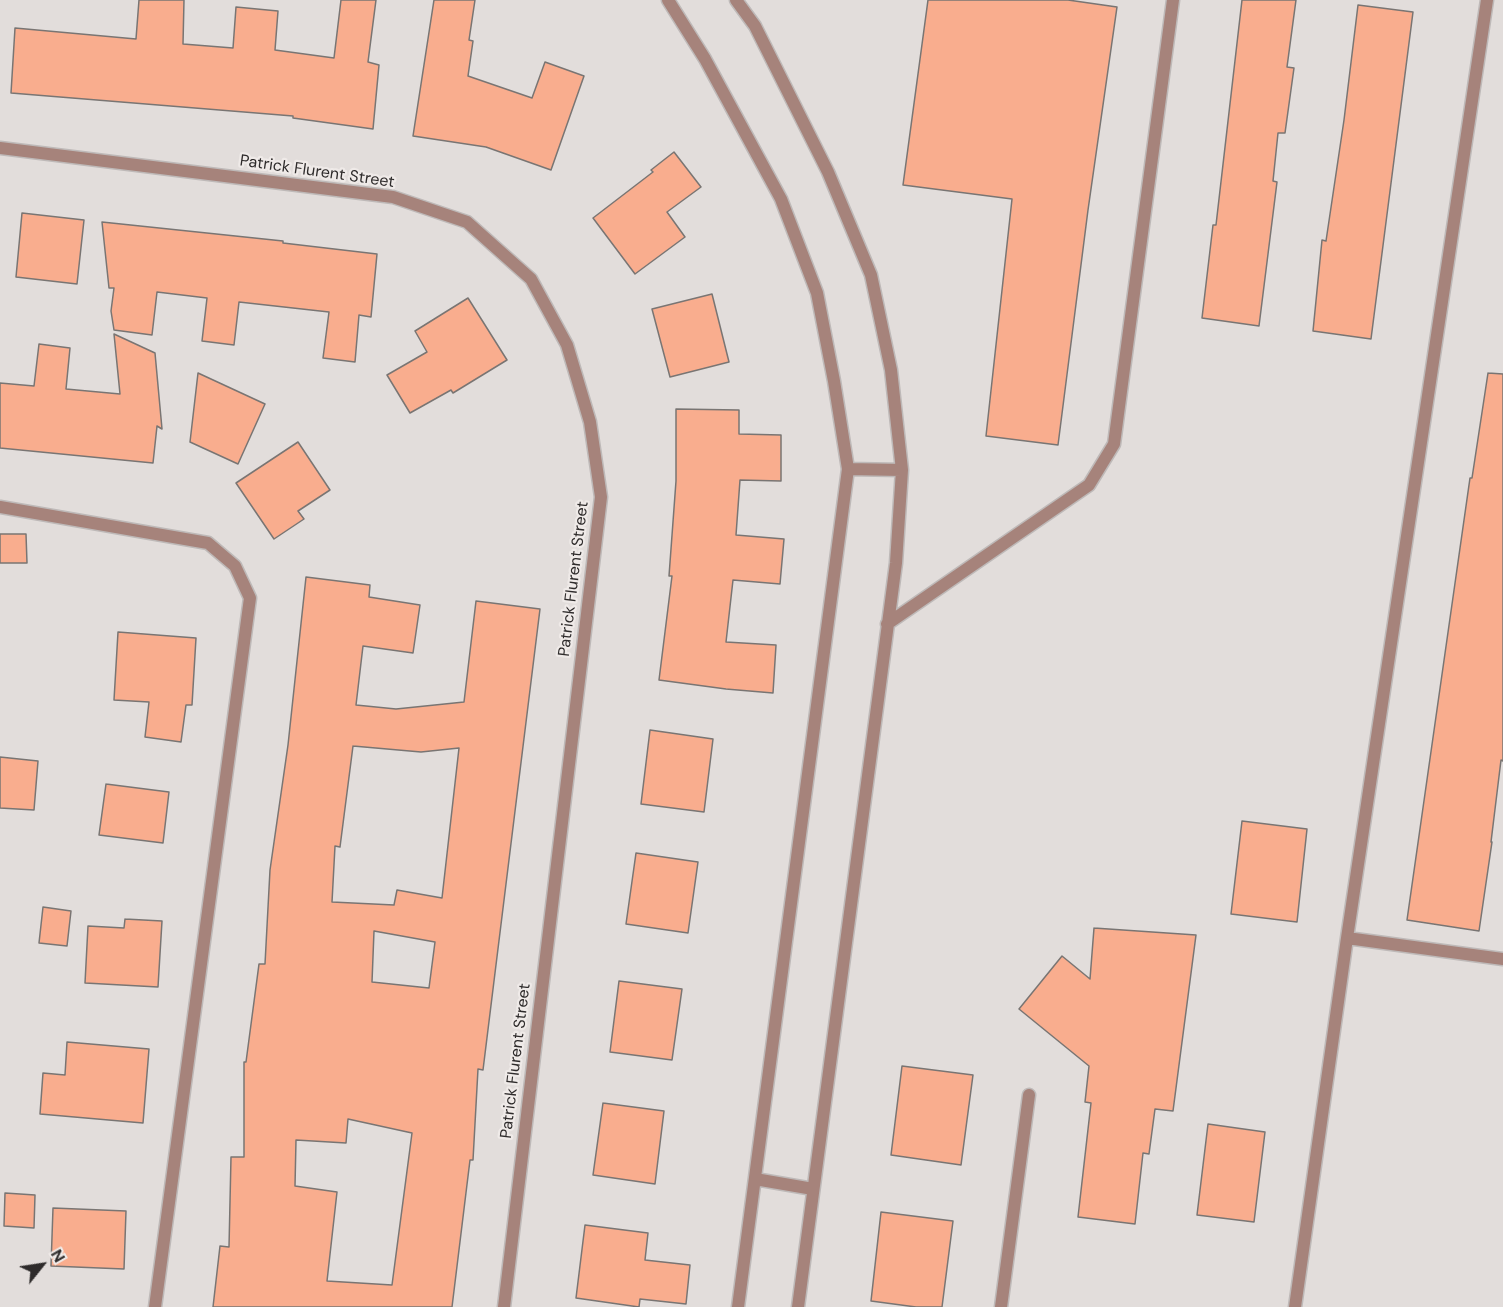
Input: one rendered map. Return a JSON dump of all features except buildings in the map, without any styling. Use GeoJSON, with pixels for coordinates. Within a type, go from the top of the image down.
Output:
{"type":"FeatureCollection","features":[{"type":"Feature","properties":{"kind":"street"},"geometry":{"type":"LineString","coordinates":[[668,0],[705,59],[781,199],[817,293],[848,470],[738,1307]]}},
{"type":"Feature","properties":{"kind":"street"},"geometry":{"type":"LineString","coordinates":[[736,0],[755,26],[828,172],[871,275],[891,370],[902,470],[896,563],[798,1307]]}},
{"type":"Feature","properties":{"kind":"street"},"geometry":{"type":"LineString","coordinates":[[887,624],[1089,485],[1114,444],[1173,0]]}},
{"type":"Feature","properties":{"kind":"street"},"geometry":{"type":"LineString","coordinates":[[1295,1307],[1347,938],[1487,0]]}},
{"type":"Feature","properties":{"kind":"street","name":"Patrick Flurent Street"},"geometry":{"type":"LineString","coordinates":[[0,148],[393,197],[467,222],[531,279],[567,345],[590,422],[601,496],[504,1307]]}},
{"type":"Feature","properties":{"kind":"street"},"geometry":{"type":"LineString","coordinates":[[848,470],[902,470]]}},
{"type":"Feature","properties":{"kind":"street"},"geometry":{"type":"LineString","coordinates":[[0,507],[208,543],[235,566],[250,598],[155,1307]]}},
{"type":"Feature","properties":{"kind":"street"},"geometry":{"type":"LineString","coordinates":[[1347,938],[1503,959]]}},
{"type":"Feature","properties":{"kind":"street"},"geometry":{"type":"LineString","coordinates":[[1001,1307],[1029,1095]]}},
{"type":"Feature","properties":{"kind":"street"},"geometry":{"type":"LineString","coordinates":[[756,1179],[813,1189]]}}]}
